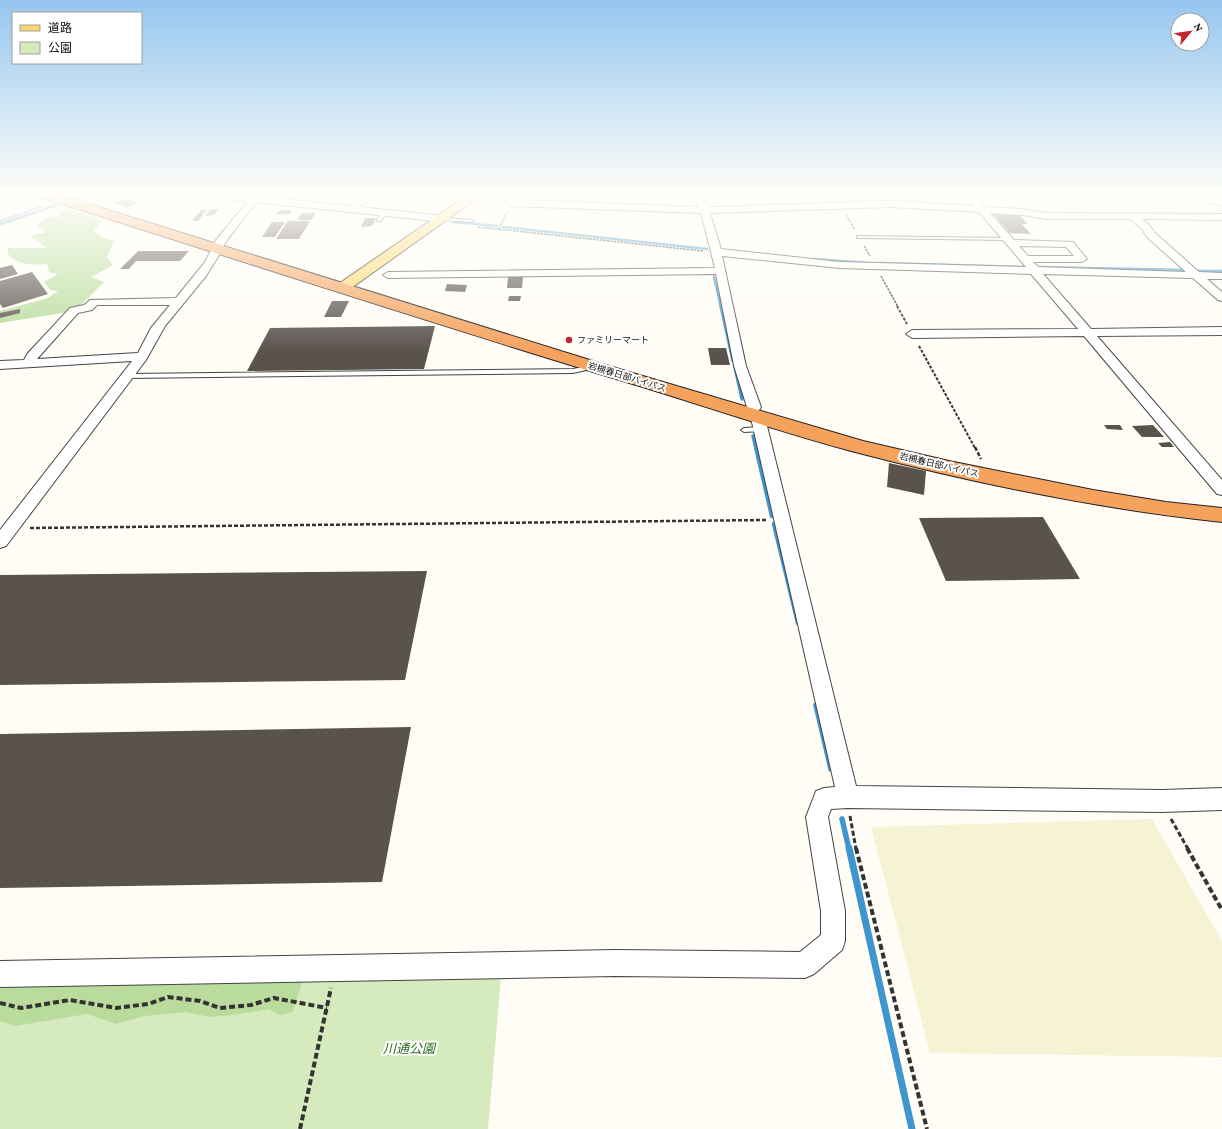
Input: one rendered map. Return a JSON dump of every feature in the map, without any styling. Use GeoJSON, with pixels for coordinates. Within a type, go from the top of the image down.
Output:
{"type":"FeatureCollection","features":[{"type":"Feature","properties":{"kind":"highway","name":"岩槻春日部バイパス"},"geometry":{"type":"LineString","coordinates":[[224,247],[611,364],[758,418],[862,437],[984,464],[1099,484],[1222,502]]}},
{"type":"Feature","properties":{"kind":"highway","name":"岩槻春日部バイパス"},"geometry":{"type":"LineString","coordinates":[[347,285],[593,367],[758,418],[860,447],[949,468],[1093,497],[1166,509],[1222,515]]}},
{"type":"Feature","properties":{"kind":"main road"},"geometry":{"type":"LineString","coordinates":[[347,285],[402,247]]}},
{"type":"Feature","properties":{"kind":"street"},"geometry":{"type":"LineString","coordinates":[[0,542],[6,528],[142,357],[160,325],[218,247]]}},
{"type":"Feature","properties":{"kind":"street"},"geometry":{"type":"LineString","coordinates":[[715,247],[740,366],[758,418],[848,797]]}},
{"type":"Feature","properties":{"kind":"street"},"geometry":{"type":"LineString","coordinates":[[1015,247],[1222,490]]}},
{"type":"Feature","properties":{"kind":"street"},"geometry":{"type":"LineString","coordinates":[[1025,259],[1082,259],[1071,247]]}},
{"type":"Feature","properties":{"kind":"street"},"geometry":{"type":"LineString","coordinates":[[1165,247],[1222,298]]}},
{"type":"Feature","properties":{"kind":"street"},"geometry":{"type":"LineString","coordinates":[[716,252],[876,266],[1222,276]]}},
{"type":"Feature","properties":{"kind":"street"},"geometry":{"type":"LineString","coordinates":[[388,275],[721,271]]}},
{"type":"Feature","properties":{"kind":"street"},"geometry":{"type":"LineString","coordinates":[[28,364],[32,356],[74,310],[88,308],[94,302],[179,301]]}},
{"type":"Feature","properties":{"kind":"street"},"geometry":{"type":"LineString","coordinates":[[912,334],[1222,331]]}},
{"type":"Feature","properties":{"kind":"street"},"geometry":{"type":"LineString","coordinates":[[0,365],[142,357]]}},
{"type":"Feature","properties":{"kind":"street"},"geometry":{"type":"LineString","coordinates":[[0,974],[615,963],[805,965],[833,940],[833,911],[817,817],[824,799],[848,797],[1162,801],[1222,800]]}},
{"type":"Feature","properties":{"kind":"lane"},"geometry":{"type":"LineString","coordinates":[[127,376],[573,371],[593,367]]}},
{"type":"Feature","properties":{"kind":"lane"},"geometry":{"type":"LineString","coordinates":[[744,430],[758,418]]}},
{"type":"Feature","properties":{"kind":"path"},"geometry":{"type":"LineString","coordinates":[[666,247],[716,252]]}},
{"type":"Feature","properties":{"kind":"path"},"geometry":{"type":"LineString","coordinates":[[876,266],[984,464]]}},
{"type":"Feature","properties":{"kind":"path"},"geometry":{"type":"LineString","coordinates":[[6,528],[783,520]]}},
{"type":"Feature","properties":{"kind":"path"},"geometry":{"type":"LineString","coordinates":[[848,797],[856,850],[927,1129]]}},
{"type":"Feature","properties":{"kind":"path"},"geometry":{"type":"LineString","coordinates":[[1162,801],[1222,910]]}},
{"type":"Feature","properties":{"kind":"path"},"geometry":{"type":"LineString","coordinates":[[300,1129],[336,969]]}},
{"type":"Feature","properties":{"kind":"path"},"geometry":{"type":"LineString","coordinates":[[0,1003],[21,1008],[70,1000],[116,1008],[148,1004],[168,997],[200,1002],[220,1008],[251,1005],[274,998],[327,1008]]}},
{"type":"Feature","properties":{"kind":"shaded area"},"geometry":{"type":"Polygon","coordinates":[[[1152,819],[1222,941],[1222,1057],[930,1053],[871,827],[1152,819]]]}},
{"type":"Feature","properties":{"kind":"green space"},"geometry":{"type":"Polygon","coordinates":[[[45,247],[112,247],[107,257],[113,265],[91,277],[104,282],[80,306],[68,312],[0,323],[0,311],[48,298],[58,291],[50,290],[44,282],[58,274],[49,272],[47,264],[21,263],[8,254],[8,248],[47,248],[45,247]]]}},
{"type":"Feature","properties":{"kind":"green space","name":"川通公園"},"geometry":{"type":"Polygon","coordinates":[[[502,965],[488,1129],[0,1129],[0,974],[502,965]]]}},
{"type":"Feature","properties":{"kind":"green space"},"geometry":{"type":"Polygon","coordinates":[[[303,979],[293,1012],[281,1015],[268,1009],[210,1017],[186,1012],[145,1016],[116,1024],[87,1014],[15,1026],[0,1021],[0,987],[303,979]]]}},
{"type":"Feature","properties":{"kind":"building"},"geometry":{"type":"Polygon","coordinates":[[[138,251],[189,251],[180,261],[136,261],[129,269],[120,269],[138,251]]]}},
{"type":"Feature","properties":{"kind":"building"},"geometry":{"type":"Polygon","coordinates":[[[12,265],[18,274],[0,279],[0,268],[12,265]]]}},
{"type":"Feature","properties":{"kind":"building"},"geometry":{"type":"Polygon","coordinates":[[[32,272],[48,294],[3,308],[0,304],[0,281],[32,272]]]}},
{"type":"Feature","properties":{"kind":"building"},"geometry":{"type":"Polygon","coordinates":[[[508,277],[523,277],[522,288],[507,288],[508,277]]]}},
{"type":"Feature","properties":{"kind":"building"},"geometry":{"type":"Polygon","coordinates":[[[447,284],[467,285],[465,292],[445,291],[447,284]]]}},
{"type":"Feature","properties":{"kind":"building"},"geometry":{"type":"Polygon","coordinates":[[[509,296],[521,296],[520,301],[508,301],[509,296]]]}},
{"type":"Feature","properties":{"kind":"building"},"geometry":{"type":"Polygon","coordinates":[[[332,301],[349,301],[341,317],[324,317],[332,301]]]}},
{"type":"Feature","properties":{"kind":"building"},"geometry":{"type":"Polygon","coordinates":[[[20,309],[20,313],[0,318],[0,313],[20,309]]]}},
{"type":"Feature","properties":{"kind":"building"},"geometry":{"type":"Polygon","coordinates":[[[435,326],[424,369],[247,371],[270,328],[435,326]]]}},
{"type":"Feature","properties":{"kind":"building"},"geometry":{"type":"Polygon","coordinates":[[[708,348],[726,348],[730,365],[711,365],[708,348]]]}},
{"type":"Feature","properties":{"kind":"building"},"geometry":{"type":"Polygon","coordinates":[[[1104,425],[1120,425],[1123,430],[1107,429],[1104,425]]]}},
{"type":"Feature","properties":{"kind":"building"},"geometry":{"type":"Polygon","coordinates":[[[1153,425],[1164,437],[1142,437],[1132,426],[1153,425]]]}},
{"type":"Feature","properties":{"kind":"building"},"geometry":{"type":"Polygon","coordinates":[[[1170,442],[1174,447],[1162,447],[1158,443],[1170,442]]]}},
{"type":"Feature","properties":{"kind":"building"},"geometry":{"type":"Polygon","coordinates":[[[889,463],[926,471],[924,495],[887,487],[889,463]]]}},
{"type":"Feature","properties":{"kind":"building"},"geometry":{"type":"Polygon","coordinates":[[[1043,517],[1080,579],[946,581],[919,518],[1043,517]]]}},
{"type":"Feature","properties":{"kind":"building"},"geometry":{"type":"Polygon","coordinates":[[[427,571],[405,680],[0,685],[0,575],[427,571]]]}},
{"type":"Feature","properties":{"kind":"building"},"geometry":{"type":"Polygon","coordinates":[[[411,727],[382,882],[0,888],[0,734],[411,727]]]}},
{"type":"Feature","properties":{"kind":"waterway"},"geometry":{"type":"LineString","coordinates":[[686,247],[707,249]]}},
{"type":"Feature","properties":{"kind":"waterway"},"geometry":{"type":"LineString","coordinates":[[815,259],[869,263]]}},
{"type":"Feature","properties":{"kind":"waterway"},"geometry":{"type":"LineString","coordinates":[[879,263],[1024,267]]}},
{"type":"Feature","properties":{"kind":"waterway"},"geometry":{"type":"LineString","coordinates":[[1036,267],[1189,270]]}},
{"type":"Feature","properties":{"kind":"waterway"},"geometry":{"type":"LineString","coordinates":[[1198,271],[1222,271]]}},
{"type":"Feature","properties":{"kind":"waterway"},"geometry":{"type":"LineString","coordinates":[[714,277],[721,307]]}},
{"type":"Feature","properties":{"kind":"waterway"},"geometry":{"type":"LineString","coordinates":[[721,306],[733,360]]}},
{"type":"Feature","properties":{"kind":"waterway"},"geometry":{"type":"LineString","coordinates":[[735,367],[742,399]]}},
{"type":"Feature","properties":{"kind":"waterway"},"geometry":{"type":"LineString","coordinates":[[753,436],[756,448]]}},
{"type":"Feature","properties":{"kind":"waterway"},"geometry":{"type":"LineString","coordinates":[[756,447],[772,516]]}},
{"type":"Feature","properties":{"kind":"waterway"},"geometry":{"type":"LineString","coordinates":[[774,524],[798,623]]}},
{"type":"Feature","properties":{"kind":"waterway"},"geometry":{"type":"LineString","coordinates":[[816,705],[831,769]]}},
{"type":"Feature","properties":{"kind":"waterway"},"geometry":{"type":"LineString","coordinates":[[842,819],[849,849]]}},
{"type":"Feature","properties":{"kind":"waterway"},"geometry":{"type":"LineString","coordinates":[[849,848],[912,1129]]}},
{"type":"Feature","properties":{"kind":"place","name":"ファミリーマート"},"geometry":{"type":"Point","coordinates":[569,340]}}]}
